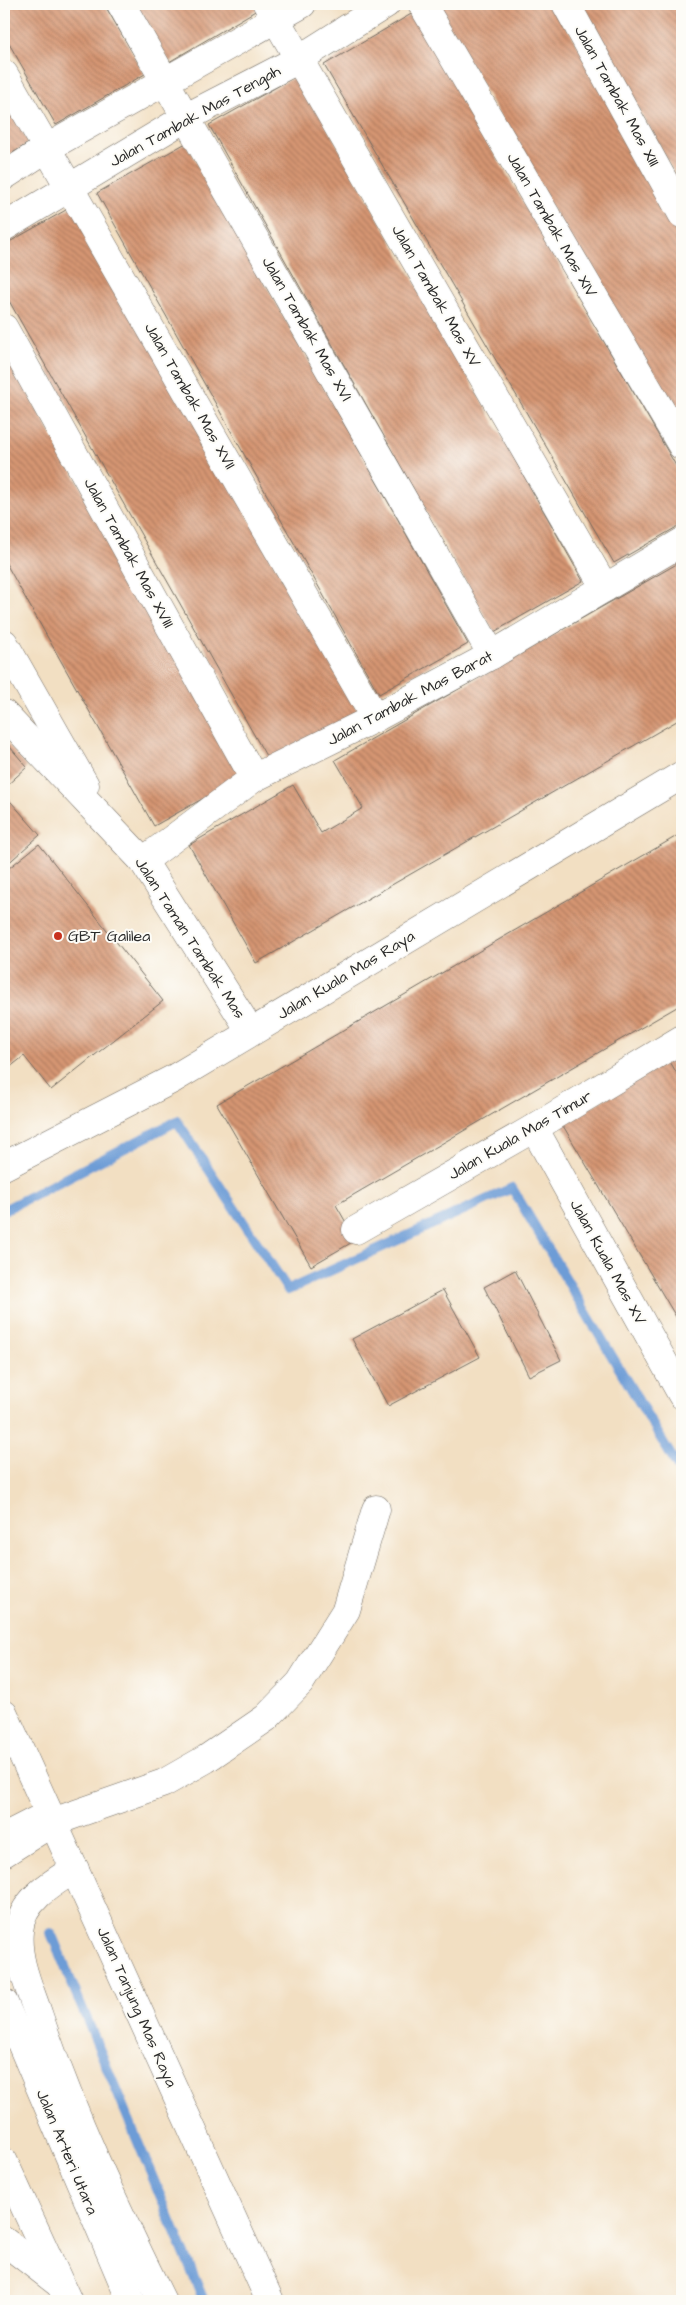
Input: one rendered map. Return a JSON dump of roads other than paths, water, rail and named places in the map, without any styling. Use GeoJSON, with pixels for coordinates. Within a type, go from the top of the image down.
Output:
{"type":"FeatureCollection","features":[{"type":"Feature","properties":{"kind":"main road","name":"Jalan Tambak Mas XVI"},"geometry":{"type":"LineString","coordinates":[[121,4],[492,655]]}},
{"type":"Feature","properties":{"kind":"main road"},"geometry":{"type":"LineString","coordinates":[[4,176],[47,148],[167,82],[271,11],[302,4]]}},
{"type":"Feature","properties":{"kind":"main road","name":"Jalan Tambak Mas Tengah"},"geometry":{"type":"LineString","coordinates":[[4,228],[187,117],[299,59],[386,4]]}},
{"type":"Feature","properties":{"kind":"main road","name":"Jalan Tambak Mas XIV"},"geometry":{"type":"LineString","coordinates":[[422,4],[682,446]]}},
{"type":"Feature","properties":{"kind":"main road","name":"Jalan Tambak Mas XIII"},"geometry":{"type":"LineString","coordinates":[[566,4],[682,214]]}},
{"type":"Feature","properties":{"kind":"main road","name":"Jalan Tambak Mas XV"},"geometry":{"type":"LineString","coordinates":[[271,11],[605,588]]}},
{"type":"Feature","properties":{"kind":"main road","name":"Jalan Tambak Mas XVII"},"geometry":{"type":"LineString","coordinates":[[4,74],[375,718]]}},
{"type":"Feature","properties":{"kind":"main road","name":"Jalan Tambak Mas XVIII"},"geometry":{"type":"LineString","coordinates":[[4,328],[254,778]]}},
{"type":"Feature","properties":{"kind":"main road","name":"Jalan Tambak Mas Barat"},"geometry":{"type":"LineString","coordinates":[[143,861],[254,778],[375,718],[492,655],[682,542]]}},
{"type":"Feature","properties":{"kind":"main road"},"geometry":{"type":"LineString","coordinates":[[4,643],[107,823]]}},
{"type":"Feature","properties":{"kind":"main road","name":"Jalan Taman Tambak Mas"},"geometry":{"type":"LineString","coordinates":[[4,714],[143,861],[251,1032]]}},
{"type":"Feature","properties":{"kind":"main road","name":"Jalan Kuala Mas Raya"},"geometry":{"type":"LineString","coordinates":[[4,1166],[173,1079],[682,775]]}},
{"type":"Feature","properties":{"kind":"main road","name":"Jalan Kuala Mas Timur"},"geometry":{"type":"LineString","coordinates":[[356,1230],[681,1042]]}},
{"type":"Feature","properties":{"kind":"main road","name":"Jalan Kuala Mas XV"},"geometry":{"type":"LineString","coordinates":[[534,1128],[682,1396]]}},
{"type":"Feature","properties":{"kind":"main road"},"geometry":{"type":"LineString","coordinates":[[4,1837],[51,1818],[164,1783],[206,1759],[266,1718],[300,1683],[346,1610],[376,1509]]}},
{"type":"Feature","properties":{"kind":"main road","name":"Jalan Tanjung Mas Raya"},"geometry":{"type":"LineString","coordinates":[[4,1714],[270,2301]]}},
{"type":"Feature","properties":{"kind":"main road"},"geometry":{"type":"LineString","coordinates":[[4,1853],[51,1818]]}},
{"type":"Feature","properties":{"kind":"main road"},"geometry":{"type":"LineString","coordinates":[[75,1869],[46,1887],[25,1912],[19,1930],[20,1955],[51,2052],[82,2128],[162,2301]]}},
{"type":"Feature","properties":{"kind":"main road","name":"Jalan Arteri Utara"},"geometry":{"type":"LineString","coordinates":[[4,2003],[131,2301]]}},
{"type":"Feature","properties":{"kind":"main road"},"geometry":{"type":"LineString","coordinates":[[4,2162],[64,2293]]}},
{"type":"Feature","properties":{"kind":"main road"},"geometry":{"type":"LineString","coordinates":[[4,2241],[64,2293]]}},
{"type":"Feature","properties":{"kind":"waterway"},"geometry":{"type":"LineString","coordinates":[[4,1210],[177,1121],[288,1290],[512,1188],[682,1474]]}},
{"type":"Feature","properties":{"kind":"waterway"},"geometry":{"type":"LineString","coordinates":[[51,1933],[204,2301]]}},
{"type":"Feature","properties":{"kind":"place","name":"GBT Galilea"},"geometry":{"type":"Point","coordinates":[58,936]}}]}
